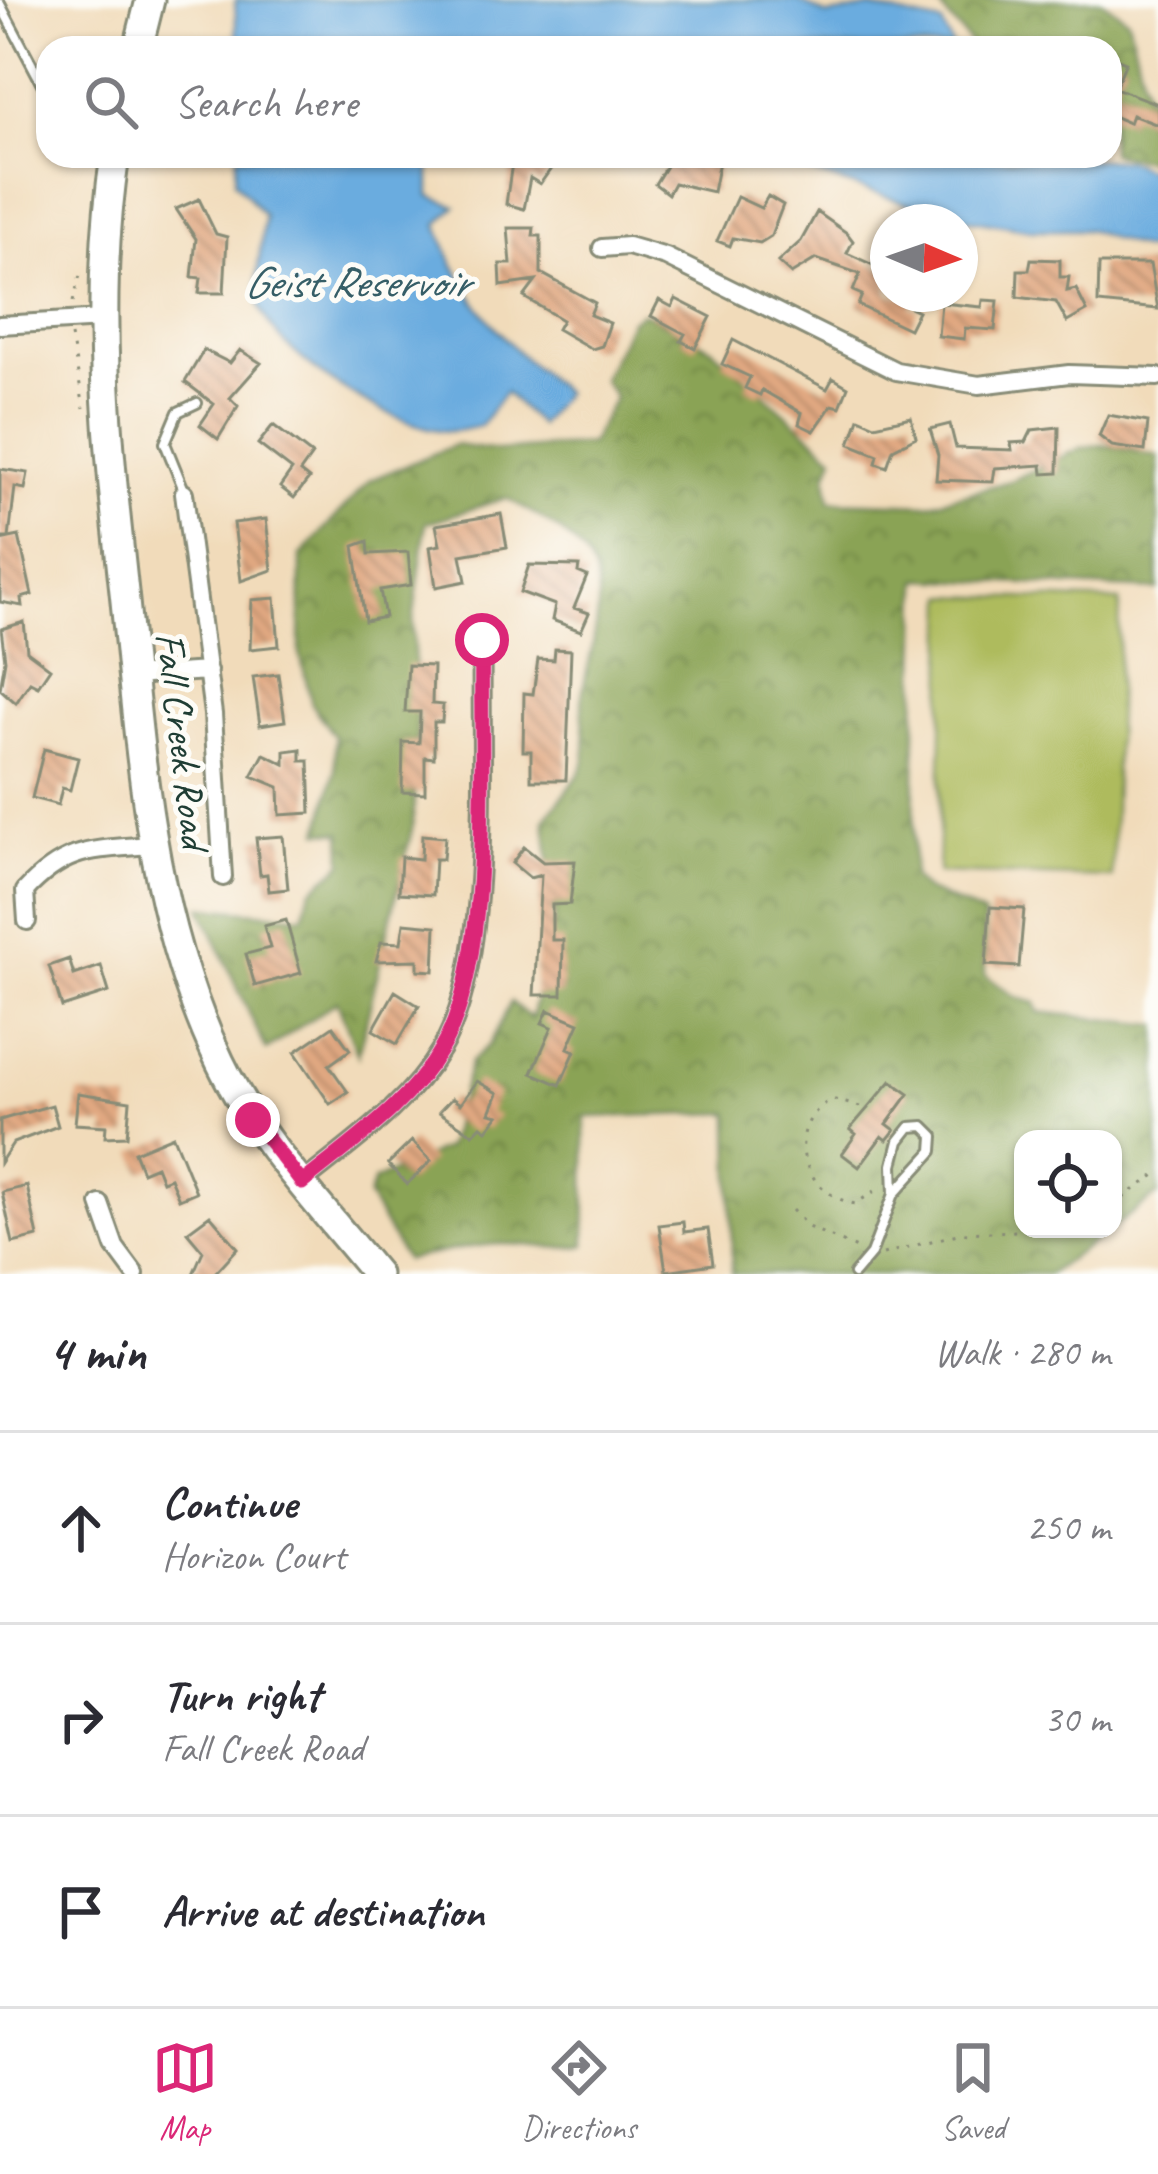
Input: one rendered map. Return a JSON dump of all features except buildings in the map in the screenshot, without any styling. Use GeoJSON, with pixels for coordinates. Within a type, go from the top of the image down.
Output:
{"type":"FeatureCollection","features":[{"type":"Feature","properties":{"kind":"main road"},"geometry":{"type":"LineString","coordinates":[[141,36],[150,0]]}},
{"type":"Feature","properties":{"kind":"main road","name":"Fall Creek Road"},"geometry":{"type":"LineString","coordinates":[[114,168],[103,319],[150,845],[201,1020],[218,1059],[253,1120],[376,1274]]}},
{"type":"Feature","properties":{"kind":"street"},"geometry":{"type":"LineString","coordinates":[[602,248],[628,246],[666,257],[896,371],[979,385],[1069,374],[1158,377]]}},
{"type":"Feature","properties":{"kind":"street"},"geometry":{"type":"LineString","coordinates":[[0,325],[103,319]]}},
{"type":"Feature","properties":{"kind":"street"},"geometry":{"type":"LineString","coordinates":[[184,493],[208,671],[223,877]]}},
{"type":"Feature","properties":{"kind":"street"},"geometry":{"type":"LineString","coordinates":[[302,1183],[403,1098],[442,1048],[465,994],[475,927],[482,640]]}},
{"type":"Feature","properties":{"kind":"street"},"geometry":{"type":"LineString","coordinates":[[132,676],[208,671]]}},
{"type":"Feature","properties":{"kind":"street"},"geometry":{"type":"LineString","coordinates":[[27,921],[25,891],[52,862],[74,852],[150,845]]}},
{"type":"Feature","properties":{"kind":"street"},"geometry":{"type":"LineString","coordinates":[[100,1204],[115,1247],[135,1274]]}},
{"type":"Feature","properties":{"kind":"lane"},"geometry":{"type":"LineString","coordinates":[[0,4],[36,72]]}},
{"type":"Feature","properties":{"kind":"lane"},"geometry":{"type":"LineString","coordinates":[[184,493],[165,443],[178,412],[197,403]]}},
{"type":"Feature","properties":{"kind":"lane"},"geometry":{"type":"LineString","coordinates":[[854,1274],[871,1254],[893,1194],[934,1151],[934,1136],[924,1126],[910,1127],[899,1141],[893,1194]]}},
{"type":"Feature","properties":{"kind":"path"},"geometry":{"type":"LineString","coordinates":[[860,1107],[832,1099],[822,1104],[803,1142],[802,1159],[814,1182],[838,1200],[855,1204],[892,1178]]}},
{"type":"Feature","properties":{"kind":"path"},"geometry":{"type":"LineString","coordinates":[[1122,1199],[1158,1173]]}},
{"type":"Feature","properties":{"kind":"path"},"geometry":{"type":"LineString","coordinates":[[792,1210],[808,1227],[871,1254],[975,1231],[1014,1232]]}},
{"type":"Feature","properties":{"kind":"green space"},"geometry":{"type":"Polygon","coordinates":[[[906,0],[1101,0],[1128,19],[1147,96],[1158,100],[1158,162],[1122,155],[1122,36],[964,36],[940,7],[906,0]]]}},
{"type":"Feature","properties":{"kind":"green space"},"geometry":{"type":"Polygon","coordinates":[[[643,312],[713,349],[834,456],[827,475],[830,501],[928,504],[1010,481],[1083,447],[1102,445],[1158,456],[1158,590],[919,579],[913,878],[925,890],[984,915],[985,975],[1015,997],[1036,1003],[1039,1012],[1158,1025],[1158,1195],[1122,1221],[1122,1130],[1014,1130],[1014,1238],[1098,1238],[1048,1274],[732,1274],[730,1113],[585,1117],[586,1245],[489,1245],[405,1260],[368,1197],[374,1181],[447,1147],[471,1061],[490,1044],[511,1002],[531,1019],[555,919],[545,820],[585,758],[582,694],[597,617],[593,571],[565,535],[506,498],[426,523],[413,622],[417,730],[413,825],[358,1055],[337,1001],[266,1050],[201,907],[303,916],[311,890],[343,863],[342,832],[320,831],[335,771],[335,737],[312,705],[300,654],[301,555],[370,480],[455,445],[498,451],[590,444],[615,397],[602,379],[631,320],[643,312]]]}},
{"type":"Feature","properties":{"kind":"green space"},"geometry":{"type":"Polygon","coordinates":[[[946,596],[1120,601],[1112,878],[938,873],[946,596]]]}},
{"type":"Feature","properties":{"kind":"water"},"geometry":{"type":"Polygon","coordinates":[[[235,0],[797,0],[827,16],[871,8],[942,24],[948,36],[236,36],[235,0]]]}},
{"type":"Feature","properties":{"kind":"water"},"geometry":{"type":"Polygon","coordinates":[[[1122,160],[1127,160],[1158,175],[1158,249],[1142,249],[1088,230],[1032,230],[978,221],[978,204],[909,204],[796,168],[1122,168],[1122,160]]]}},
{"type":"Feature","properties":{"kind":"water","name":"Geist Reservoir"},"geometry":{"type":"Polygon","coordinates":[[[236,168],[430,168],[430,196],[456,206],[438,224],[458,273],[505,338],[564,392],[539,425],[505,392],[480,426],[452,431],[401,419],[339,386],[310,365],[267,321],[258,300],[257,280],[264,216],[235,181],[236,168]]]}},
{"type":"Feature","properties":{"kind":"route"},"geometry":{"type":"LineString","coordinates":[[253,1120],[302,1183],[403,1098],[442,1048],[472,967],[482,640]]}}]}
